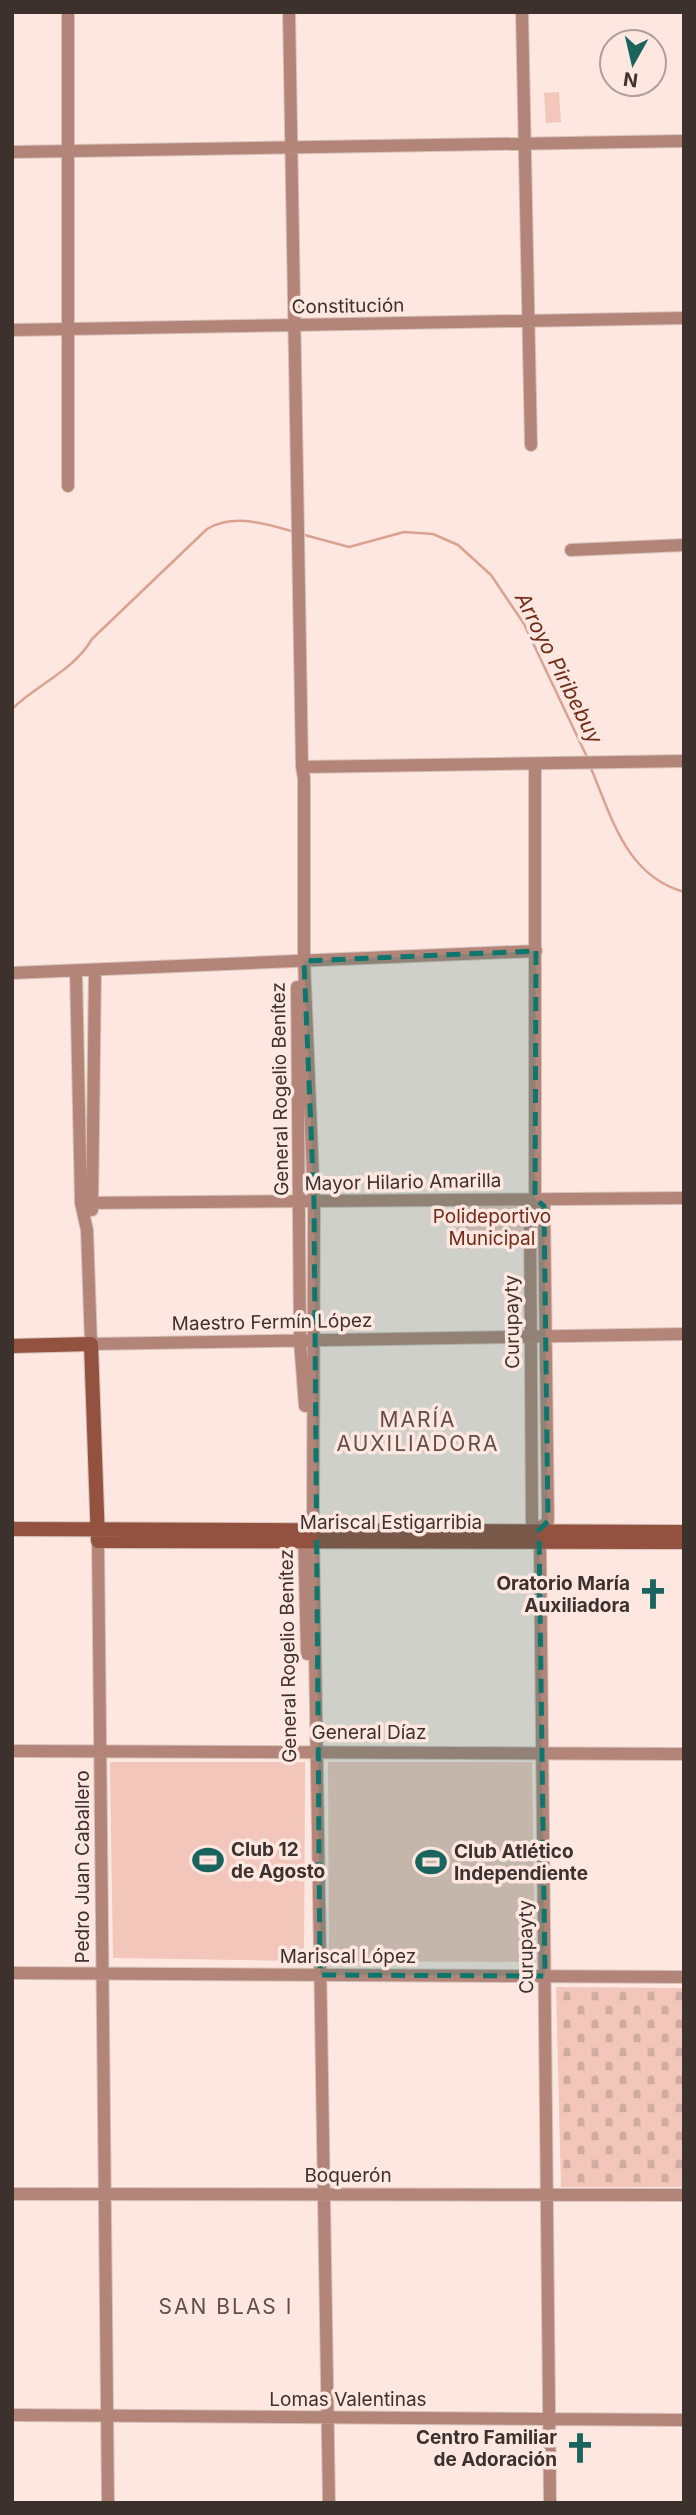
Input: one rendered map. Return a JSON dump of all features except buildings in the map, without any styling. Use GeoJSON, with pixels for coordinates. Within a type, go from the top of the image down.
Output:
{"type":"FeatureCollection","features":[{"type":"Feature","properties":{"kind":"street"},"geometry":{"type":"LineString","coordinates":[[68,12],[68,486]]}},
{"type":"Feature","properties":{"kind":"street","name":"General Rogelio Benítez"},"geometry":{"type":"LineString","coordinates":[[289,12],[304,778],[301,961],[307,1202],[306,1341],[323,2418],[321,2503]]}},
{"type":"Feature","properties":{"kind":"street"},"geometry":{"type":"LineString","coordinates":[[522,12],[531,445]]}},
{"type":"Feature","properties":{"kind":"street"},"geometry":{"type":"LineString","coordinates":[[12,152],[684,141]]}},
{"type":"Feature","properties":{"kind":"street","name":"Constitución"},"geometry":{"type":"LineString","coordinates":[[12,330],[684,318]]}},
{"type":"Feature","properties":{"kind":"street"},"geometry":{"type":"LineString","coordinates":[[571,550],[684,545]]}},
{"type":"Feature","properties":{"kind":"street"},"geometry":{"type":"LineString","coordinates":[[302,767],[684,761]]}},
{"type":"Feature","properties":{"kind":"street"},"geometry":{"type":"LineString","coordinates":[[535,765],[535,1199]]}},
{"type":"Feature","properties":{"kind":"street"},"geometry":{"type":"LineString","coordinates":[[12,973],[536,951]]}},
{"type":"Feature","properties":{"kind":"street"},"geometry":{"type":"LineString","coordinates":[[88,1203],[95,970]]}},
{"type":"Feature","properties":{"kind":"street"},"geometry":{"type":"LineString","coordinates":[[76,971],[88,1203]]}},
{"type":"Feature","properties":{"kind":"street","name":"Mayor Hilario Amarilla"},"geometry":{"type":"LineString","coordinates":[[88,1203],[684,1198]]}},
{"type":"Feature","properties":{"kind":"street","name":"Curupayty"},"geometry":{"type":"LineString","coordinates":[[540,1535],[532,1522],[530,1208],[535,1199],[544,1206],[546,1336],[548,1521],[540,1535],[550,2503]]}},
{"type":"Feature","properties":{"kind":"street","name":"Pedro Juan Caballero"},"geometry":{"type":"LineString","coordinates":[[88,1203],[101,1751],[108,2503]]}},
{"type":"Feature","properties":{"kind":"street","name":"Maestro Fermín López"},"geometry":{"type":"LineString","coordinates":[[12,1346],[684,1334]]}},
{"type":"Feature","properties":{"kind":"street"},"geometry":{"type":"LineString","coordinates":[[12,1529],[97,1535],[540,1535],[684,1532]]}},
{"type":"Feature","properties":{"kind":"street"},"geometry":{"type":"LineString","coordinates":[[540,1535],[684,1542]]}},
{"type":"Feature","properties":{"kind":"street","name":"General Díaz"},"geometry":{"type":"LineString","coordinates":[[12,1751],[684,1754]]}},
{"type":"Feature","properties":{"kind":"street","name":"Mariscal López"},"geometry":{"type":"LineString","coordinates":[[12,1973],[684,1977]]}},
{"type":"Feature","properties":{"kind":"street","name":"Boquerón"},"geometry":{"type":"LineString","coordinates":[[12,2194],[684,2196]]}},
{"type":"Feature","properties":{"kind":"street","name":"Lomas Valentinas"},"geometry":{"type":"LineString","coordinates":[[12,2415],[684,2420]]}},
{"type":"Feature","properties":{"kind":"street","name":"General Rogelio Benítez"},"geometry":{"type":"LineString","coordinates":[[323,2418],[329,2503]]}},
{"type":"Feature","properties":{"kind":"highlighted area"},"geometry":{"type":"Polygon","coordinates":[[[536,951],[535,1199],[544,1206],[548,1521],[539,1530],[545,1976],[320,1975],[314,1202],[304,961],[536,951]]]}},
{"type":"Feature","properties":{"kind":"green space"},"geometry":{"type":"Polygon","coordinates":[[[559,92],[561,122],[546,123],[544,93],[559,92]]]}},
{"type":"Feature","properties":{"kind":"green space","name":"Polideportivo Municipal"},"geometry":{"type":"Polygon","coordinates":[[[527,1204],[528,1247],[457,1249],[456,1206],[527,1204]]]}},
{"type":"Feature","properties":{"kind":"green space","name":"Club 12 de Agosto"},"geometry":{"type":"Polygon","coordinates":[[[110,1762],[305,1762],[304,1961],[113,1958],[110,1762]]]}},
{"type":"Feature","properties":{"kind":"green space","name":"Club Atlético Independiente"},"geometry":{"type":"Polygon","coordinates":[[[328,1762],[532,1762],[535,1962],[329,1961],[328,1762]]]}},
{"type":"Feature","properties":{"kind":"green space"},"geometry":{"type":"Polygon","coordinates":[[[556,1987],[684,1988],[684,2187],[561,2187],[556,1987]]]}},
{"type":"Feature","properties":{"kind":"waterway","name":"Arroyo Piribebuy"},"geometry":{"type":"LineString","coordinates":[[12,709],[76,660],[92,639],[207,529],[218,524],[239,521],[261,523],[295,532]]}},
{"type":"Feature","properties":{"kind":"waterway","name":"Arroyo Piribebuy"},"geometry":{"type":"LineString","coordinates":[[301,534],[349,547],[404,532],[433,534],[458,545],[491,575],[524,624],[587,757]]}},
{"type":"Feature","properties":{"kind":"waterway","name":"Arroyo Piribebuy"},"geometry":{"type":"LineString","coordinates":[[590,766],[614,824],[634,858],[664,884],[684,892]]}},
{"type":"Feature","properties":{"kind":"place","name":"Oratorio María Auxiliadora"},"geometry":{"type":"Point","coordinates":[653,1594]}},
{"type":"Feature","properties":{"kind":"place","name":"Club 12 de Agosto"},"geometry":{"type":"Point","coordinates":[208,1860]}},
{"type":"Feature","properties":{"kind":"place","name":"Club Atlético Independiente"},"geometry":{"type":"Point","coordinates":[431,1862]}},
{"type":"Feature","properties":{"kind":"place","name":"Centro Familiar de Adoración"},"geometry":{"type":"Point","coordinates":[580,2448]}},
{"type":"Feature","properties":{"kind":"district","name":"MARÍA AUXILIADORA"},"geometry":{"type":"Point","coordinates":[418,1431]}},
{"type":"Feature","properties":{"kind":"district","name":"SAN BLAS I"},"geometry":{"type":"Point","coordinates":[226,2306]}}]}
